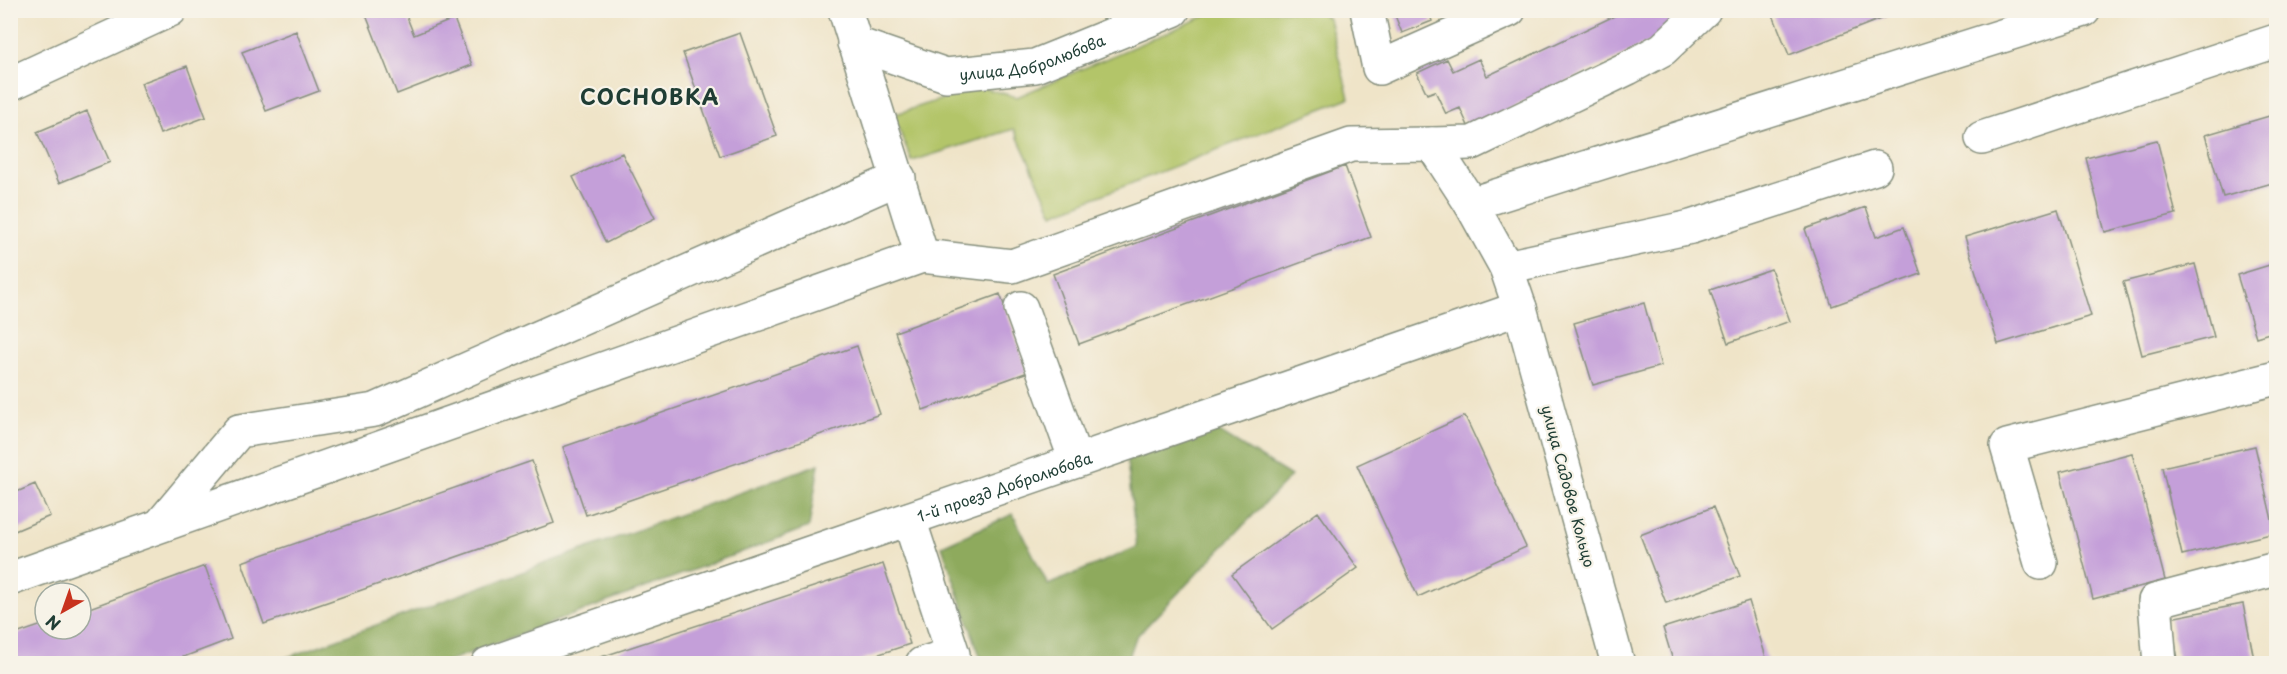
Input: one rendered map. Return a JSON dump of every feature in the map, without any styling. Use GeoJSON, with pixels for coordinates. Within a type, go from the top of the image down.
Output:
{"type":"FeatureCollection","features":[{"type":"Feature","properties":{"kind":"street"},"geometry":{"type":"LineString","coordinates":[[10,84],[170,10]]}},
{"type":"Feature","properties":{"kind":"street"},"geometry":{"type":"LineString","coordinates":[[845,10],[922,256]]}},
{"type":"Feature","properties":{"kind":"street","name":"улица Добролюбова"},"geometry":{"type":"LineString","coordinates":[[854,44],[946,75],[1035,66],[1173,10]]}},
{"type":"Feature","properties":{"kind":"street"},"geometry":{"type":"LineString","coordinates":[[1367,10],[1378,68],[1509,10]]}},
{"type":"Feature","properties":{"kind":"street"},"geometry":{"type":"LineString","coordinates":[[10,579],[922,256],[1012,266],[1351,145],[1472,143],[1663,49],[1704,10]]}},
{"type":"Feature","properties":{"kind":"street"},"geometry":{"type":"LineString","coordinates":[[1471,204],[2084,10]]}},
{"type":"Feature","properties":{"kind":"street"},"geometry":{"type":"LineString","coordinates":[[1982,138],[2277,41]]}},
{"type":"Feature","properties":{"kind":"street","name":"улица Садовое Кольцо"},"geometry":{"type":"LineString","coordinates":[[1432,144],[1471,204],[1506,267],[1520,308],[1618,663]]}},
{"type":"Feature","properties":{"kind":"street"},"geometry":{"type":"LineString","coordinates":[[1506,267],[1691,226],[1875,168]]}},
{"type":"Feature","properties":{"kind":"street"},"geometry":{"type":"LineString","coordinates":[[159,526],[239,431],[375,410],[899,178]]}},
{"type":"Feature","properties":{"kind":"street"},"geometry":{"type":"LineString","coordinates":[[1021,308],[1076,461]]}},
{"type":"Feature","properties":{"kind":"street","name":"1-й проезд Добролюбова"},"geometry":{"type":"LineString","coordinates":[[488,663],[1520,308]]}},
{"type":"Feature","properties":{"kind":"street"},"geometry":{"type":"LineString","coordinates":[[2041,563],[2007,446],[2277,378]]}},
{"type":"Feature","properties":{"kind":"street"},"geometry":{"type":"LineString","coordinates":[[909,519],[953,654],[922,663]]}},
{"type":"Feature","properties":{"kind":"street"},"geometry":{"type":"LineString","coordinates":[[2160,663],[2155,601],[2277,569]]}},
{"type":"Feature","properties":{"kind":"green space"},"geometry":{"type":"Polygon","coordinates":[[[1219,10],[1318,11],[1329,19],[1349,98],[1053,214],[1014,129],[912,161],[893,115],[979,87],[1017,97],[1219,10]]]}},
{"type":"Feature","properties":{"kind":"green space"},"geometry":{"type":"Polygon","coordinates":[[[1206,424],[1291,476],[1136,637],[1127,663],[969,663],[981,659],[942,546],[1013,514],[1048,585],[1137,547],[1126,453],[1206,424]]]}},
{"type":"Feature","properties":{"kind":"green space"},"geometry":{"type":"Polygon","coordinates":[[[819,464],[809,527],[443,663],[269,664],[819,464]]]}},
{"type":"Feature","properties":{"kind":"building"},"geometry":{"type":"Polygon","coordinates":[[[364,10],[404,10],[414,35],[454,19],[472,65],[397,94],[364,10]]]}},
{"type":"Feature","properties":{"kind":"building"},"geometry":{"type":"Polygon","coordinates":[[[1401,10],[1428,10],[1432,21],[1402,33],[1394,13],[1401,10]]]}},
{"type":"Feature","properties":{"kind":"building"},"geometry":{"type":"Polygon","coordinates":[[[1627,10],[1674,10],[1670,24],[1656,39],[1469,128],[1460,108],[1446,114],[1435,91],[1427,94],[1417,73],[1447,59],[1453,71],[1479,59],[1487,76],[1627,10]]]}},
{"type":"Feature","properties":{"kind":"building"},"geometry":{"type":"Polygon","coordinates":[[[1771,10],[1901,10],[1901,11],[1789,55],[1771,10]]]}},
{"type":"Feature","properties":{"kind":"building"},"geometry":{"type":"Polygon","coordinates":[[[296,31],[319,91],[266,111],[242,52],[296,31]]]}},
{"type":"Feature","properties":{"kind":"building"},"geometry":{"type":"Polygon","coordinates":[[[740,33],[777,136],[720,156],[683,53],[740,33]]]}},
{"type":"Feature","properties":{"kind":"building"},"geometry":{"type":"Polygon","coordinates":[[[187,66],[206,117],[160,134],[141,83],[187,66]]]}},
{"type":"Feature","properties":{"kind":"building"},"geometry":{"type":"Polygon","coordinates":[[[87,111],[110,162],[59,183],[37,132],[87,111]]]}},
{"type":"Feature","properties":{"kind":"building"},"geometry":{"type":"Polygon","coordinates":[[[2276,114],[2276,182],[2223,197],[2205,135],[2276,114]]]}},
{"type":"Feature","properties":{"kind":"building"},"geometry":{"type":"Polygon","coordinates":[[[2157,140],[2176,214],[2105,232],[2086,158],[2157,140]]]}},
{"type":"Feature","properties":{"kind":"building"},"geometry":{"type":"Polygon","coordinates":[[[622,153],[655,218],[606,243],[573,177],[622,153]]]}},
{"type":"Feature","properties":{"kind":"building"},"geometry":{"type":"Polygon","coordinates":[[[1345,166],[1371,237],[1079,344],[1053,274],[1345,166]]]}},
{"type":"Feature","properties":{"kind":"building"},"geometry":{"type":"Polygon","coordinates":[[[1866,207],[1876,237],[1904,227],[1921,274],[1832,306],[1805,229],[1866,207]]]}},
{"type":"Feature","properties":{"kind":"building"},"geometry":{"type":"Polygon","coordinates":[[[2058,209],[2091,316],[1998,344],[1965,237],[2058,209]]]}},
{"type":"Feature","properties":{"kind":"building"},"geometry":{"type":"Polygon","coordinates":[[[2276,263],[2276,331],[2256,337],[2237,275],[2276,263]]]}},
{"type":"Feature","properties":{"kind":"building"},"geometry":{"type":"Polygon","coordinates":[[[2195,264],[2214,337],[2142,355],[2123,282],[2195,264]]]}},
{"type":"Feature","properties":{"kind":"building"},"geometry":{"type":"Polygon","coordinates":[[[1771,269],[1790,321],[1728,343],[1710,290],[1771,269]]]}},
{"type":"Feature","properties":{"kind":"building"},"geometry":{"type":"Polygon","coordinates":[[[1000,294],[1028,372],[923,410],[895,332],[1000,294]]]}},
{"type":"Feature","properties":{"kind":"building"},"geometry":{"type":"Polygon","coordinates":[[[1644,303],[1661,366],[1593,385],[1574,323],[1644,303]]]}},
{"type":"Feature","properties":{"kind":"building"},"geometry":{"type":"Polygon","coordinates":[[[857,346],[880,414],[586,515],[563,447],[857,346]]]}},
{"type":"Feature","properties":{"kind":"building"},"geometry":{"type":"Polygon","coordinates":[[[1465,416],[1526,547],[1418,597],[1357,465],[1465,416]]]}},
{"type":"Feature","properties":{"kind":"building"},"geometry":{"type":"Polygon","coordinates":[[[2255,446],[2275,533],[2182,555],[2162,467],[2255,446]]]}},
{"type":"Feature","properties":{"kind":"building"},"geometry":{"type":"Polygon","coordinates":[[[2132,453],[2165,580],[2093,599],[2060,472],[2132,453]]]}},
{"type":"Feature","properties":{"kind":"building"},"geometry":{"type":"Polygon","coordinates":[[[532,461],[554,523],[264,624],[242,562],[532,461]]]}},
{"type":"Feature","properties":{"kind":"building"},"geometry":{"type":"Polygon","coordinates":[[[35,484],[50,516],[10,533],[10,495],[35,484]]]}},
{"type":"Feature","properties":{"kind":"building"},"geometry":{"type":"Polygon","coordinates":[[[1713,507],[1740,576],[1666,603],[1640,535],[1713,507]]]}},
{"type":"Feature","properties":{"kind":"building"},"geometry":{"type":"Polygon","coordinates":[[[1318,512],[1358,568],[1272,629],[1232,574],[1318,512]]]}},
{"type":"Feature","properties":{"kind":"building"},"geometry":{"type":"Polygon","coordinates":[[[883,564],[910,644],[849,664],[593,664],[592,660],[883,564]]]}},
{"type":"Feature","properties":{"kind":"building"},"geometry":{"type":"Polygon","coordinates":[[[205,566],[231,639],[165,664],[10,664],[10,636],[33,628],[33,641],[93,641],[93,607],[205,566]]]}},
{"type":"Feature","properties":{"kind":"building"},"geometry":{"type":"Polygon","coordinates":[[[1749,601],[1768,664],[1674,664],[1663,628],[1749,601]]]}},
{"type":"Feature","properties":{"kind":"building"},"geometry":{"type":"Polygon","coordinates":[[[2243,604],[2255,664],[2179,664],[2170,618],[2243,604]]]}},
{"type":"Feature","properties":{"kind":"district","name":"СОСНОВКА"},"geometry":{"type":"Point","coordinates":[650,96]}}]}
